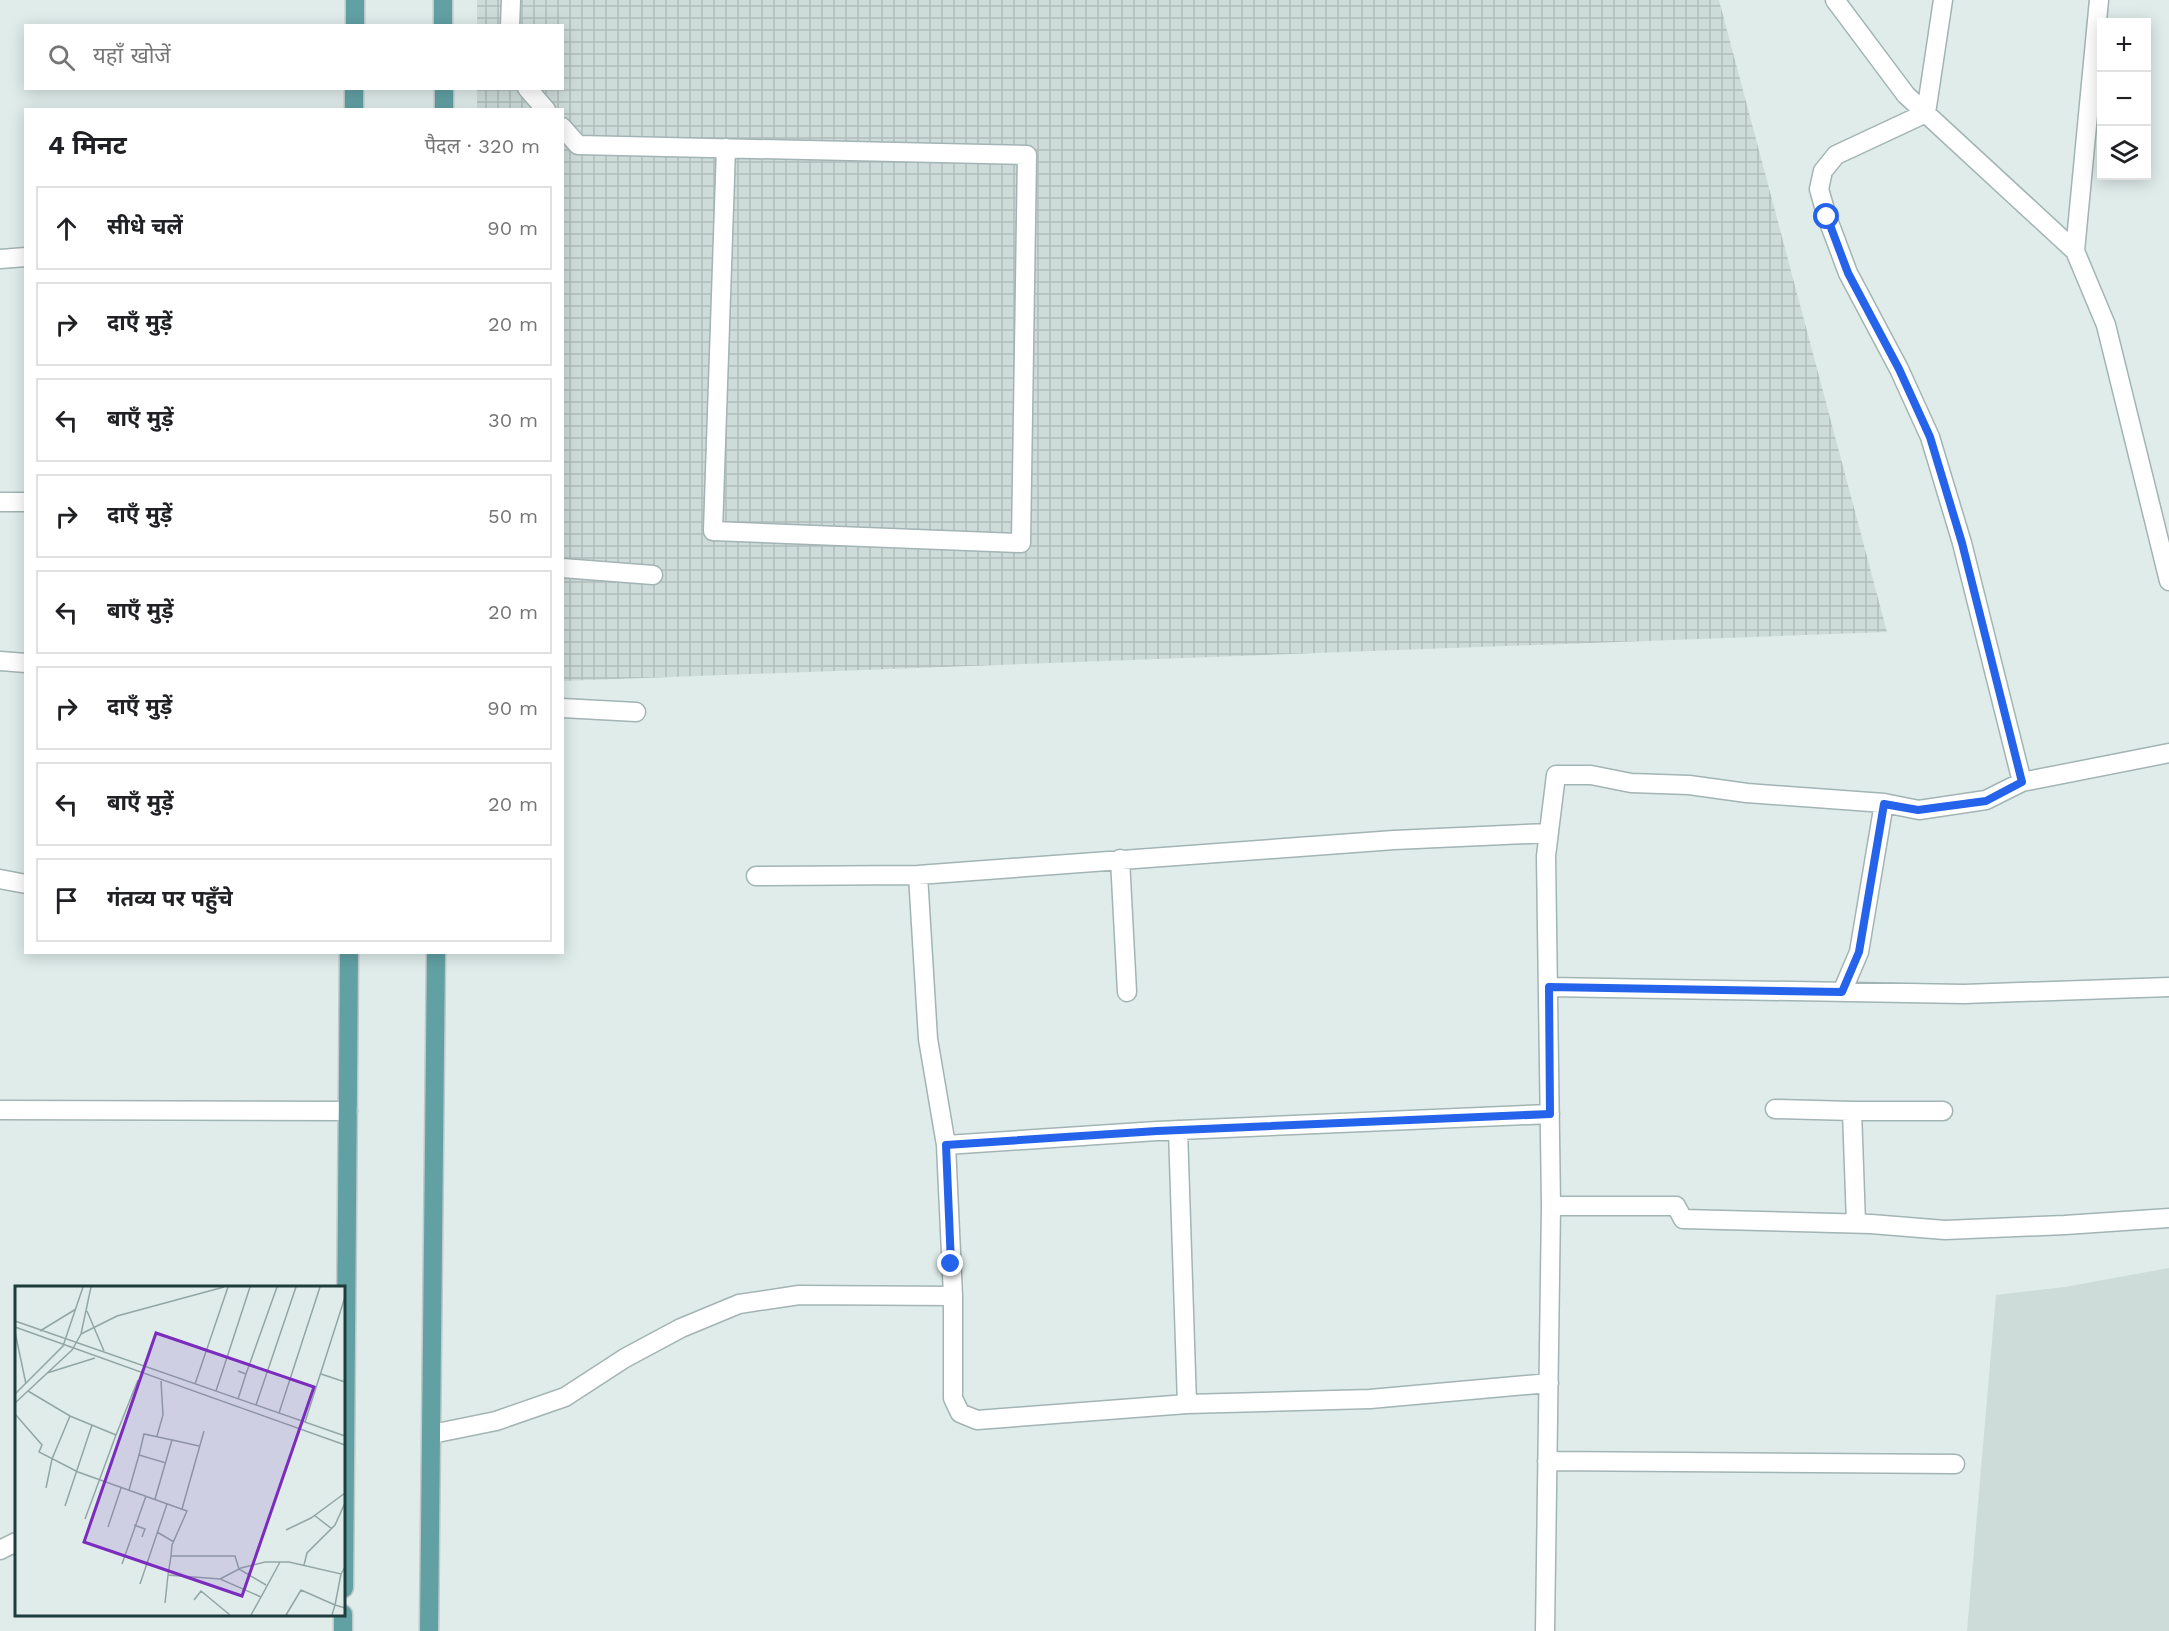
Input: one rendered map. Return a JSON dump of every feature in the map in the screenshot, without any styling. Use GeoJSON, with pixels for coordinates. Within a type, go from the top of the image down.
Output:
{"type":"FeatureCollection","features":[{"type":"Feature","properties":{"kind":"main road"},"geometry":{"type":"LineString","coordinates":[[355,0],[355,24]]}},
{"type":"Feature","properties":{"kind":"main road"},"geometry":{"type":"LineString","coordinates":[[443,0],[443,24]]}},
{"type":"Feature","properties":{"kind":"main road"},"geometry":{"type":"LineString","coordinates":[[354,90],[354,108]]}},
{"type":"Feature","properties":{"kind":"main road"},"geometry":{"type":"LineString","coordinates":[[444,90],[444,108]]}},
{"type":"Feature","properties":{"kind":"main road"},"geometry":{"type":"LineString","coordinates":[[345,1358],[349,954]]}},
{"type":"Feature","properties":{"kind":"main road"},"geometry":{"type":"LineString","coordinates":[[429,1631],[436,954]]}},
{"type":"Feature","properties":{"kind":"street"},"geometry":{"type":"LineString","coordinates":[[510,24],[511,0]]}},
{"type":"Feature","properties":{"kind":"street"},"geometry":{"type":"LineString","coordinates":[[1835,0],[1906,95],[2075,251],[2106,326],[2169,581]]}},
{"type":"Feature","properties":{"kind":"street"},"geometry":{"type":"LineString","coordinates":[[1926,112],[1943,0]]}},
{"type":"Feature","properties":{"kind":"street"},"geometry":{"type":"LineString","coordinates":[[2075,251],[2099,0]]}},
{"type":"Feature","properties":{"kind":"street"},"geometry":{"type":"LineString","coordinates":[[529,90],[544,108]]}},
{"type":"Feature","properties":{"kind":"street"},"geometry":{"type":"LineString","coordinates":[[1926,112],[1836,155],[1823,171],[1819,189],[1848,273],[1899,369],[1930,437],[1962,543],[2022,782]]}},
{"type":"Feature","properties":{"kind":"street"},"geometry":{"type":"LineString","coordinates":[[564,130],[578,145],[726,148],[1027,155],[1020,543],[713,531],[726,148]]}},
{"type":"Feature","properties":{"kind":"street"},"geometry":{"type":"LineString","coordinates":[[0,259],[24,257]]}},
{"type":"Feature","properties":{"kind":"street"},"geometry":{"type":"LineString","coordinates":[[0,502],[24,501]]}},
{"type":"Feature","properties":{"kind":"street"},"geometry":{"type":"LineString","coordinates":[[564,568],[653,575]]}},
{"type":"Feature","properties":{"kind":"street"},"geometry":{"type":"LineString","coordinates":[[0,661],[24,663]]}},
{"type":"Feature","properties":{"kind":"street"},"geometry":{"type":"LineString","coordinates":[[564,708],[636,712]]}},
{"type":"Feature","properties":{"kind":"street"},"geometry":{"type":"LineString","coordinates":[[1545,1631],[1551,1206],[1546,855],[1556,775],[1591,775],[1631,783],[1689,785],[1747,793],[1884,804],[1918,810],[1986,801],[2022,782],[2169,753]]}},
{"type":"Feature","properties":{"kind":"street"},"geometry":{"type":"LineString","coordinates":[[1842,992],[1859,952],[1884,804]]}},
{"type":"Feature","properties":{"kind":"street"},"geometry":{"type":"LineString","coordinates":[[756,876],[918,874],[1394,840],[1549,833]]}},
{"type":"Feature","properties":{"kind":"street"},"geometry":{"type":"LineString","coordinates":[[1120,859],[1127,992]]}},
{"type":"Feature","properties":{"kind":"street"},"geometry":{"type":"LineString","coordinates":[[918,874],[928,1039],[946,1145],[953,1296],[953,1398],[960,1413],[977,1420],[1187,1404],[1370,1399],[1549,1383]]}},
{"type":"Feature","properties":{"kind":"street"},"geometry":{"type":"LineString","coordinates":[[0,879],[24,884]]}},
{"type":"Feature","properties":{"kind":"street"},"geometry":{"type":"LineString","coordinates":[[1549,987],[1964,993],[2169,987]]}},
{"type":"Feature","properties":{"kind":"street"},"geometry":{"type":"LineString","coordinates":[[1775,1109],[1943,1111]]}},
{"type":"Feature","properties":{"kind":"street"},"geometry":{"type":"LineString","coordinates":[[0,1110],[348,1111]]}},
{"type":"Feature","properties":{"kind":"street"},"geometry":{"type":"LineString","coordinates":[[1852,1111],[1856,1223]]}},
{"type":"Feature","properties":{"kind":"street"},"geometry":{"type":"LineString","coordinates":[[946,1145],[1178,1130],[1550,1114]]}},
{"type":"Feature","properties":{"kind":"street"},"geometry":{"type":"LineString","coordinates":[[1178,1130],[1187,1404]]}},
{"type":"Feature","properties":{"kind":"street"},"geometry":{"type":"LineString","coordinates":[[1551,1206],[1676,1206],[1683,1219],[1856,1223],[1945,1230],[2169,1218]]}},
{"type":"Feature","properties":{"kind":"street"},"geometry":{"type":"LineString","coordinates":[[432,1434],[496,1422],[565,1397],[625,1358],[681,1328],[740,1304],[799,1295],[953,1296]]}},
{"type":"Feature","properties":{"kind":"street"},"geometry":{"type":"LineString","coordinates":[[1547,1461],[1955,1464]]}},
{"type":"Feature","properties":{"kind":"street"},"geometry":{"type":"LineString","coordinates":[[0,1550],[15,1542]]}},
{"type":"Feature","properties":{"kind":"shaded area"},"geometry":{"type":"Polygon","coordinates":[[[477,0],[1719,0],[1887,632],[564,681],[564,108],[477,108],[477,90],[564,90],[564,24],[477,24],[477,0]]]}},
{"type":"Feature","properties":{"kind":"shaded area"},"geometry":{"type":"Polygon","coordinates":[[[2169,1268],[2169,1631],[1967,1631],[1996,1295],[2065,1287],[2169,1268]]]}},
{"type":"Feature","properties":{"kind":"route"},"geometry":{"type":"LineString","coordinates":[[951,1264],[946,1145],[1157,1131],[1550,1114],[1549,987],[1842,992],[1859,952],[1884,804],[1918,810],[1986,801],[2022,782],[1962,543],[1930,437],[1899,369],[1848,273],[1827,217]]}}]}
